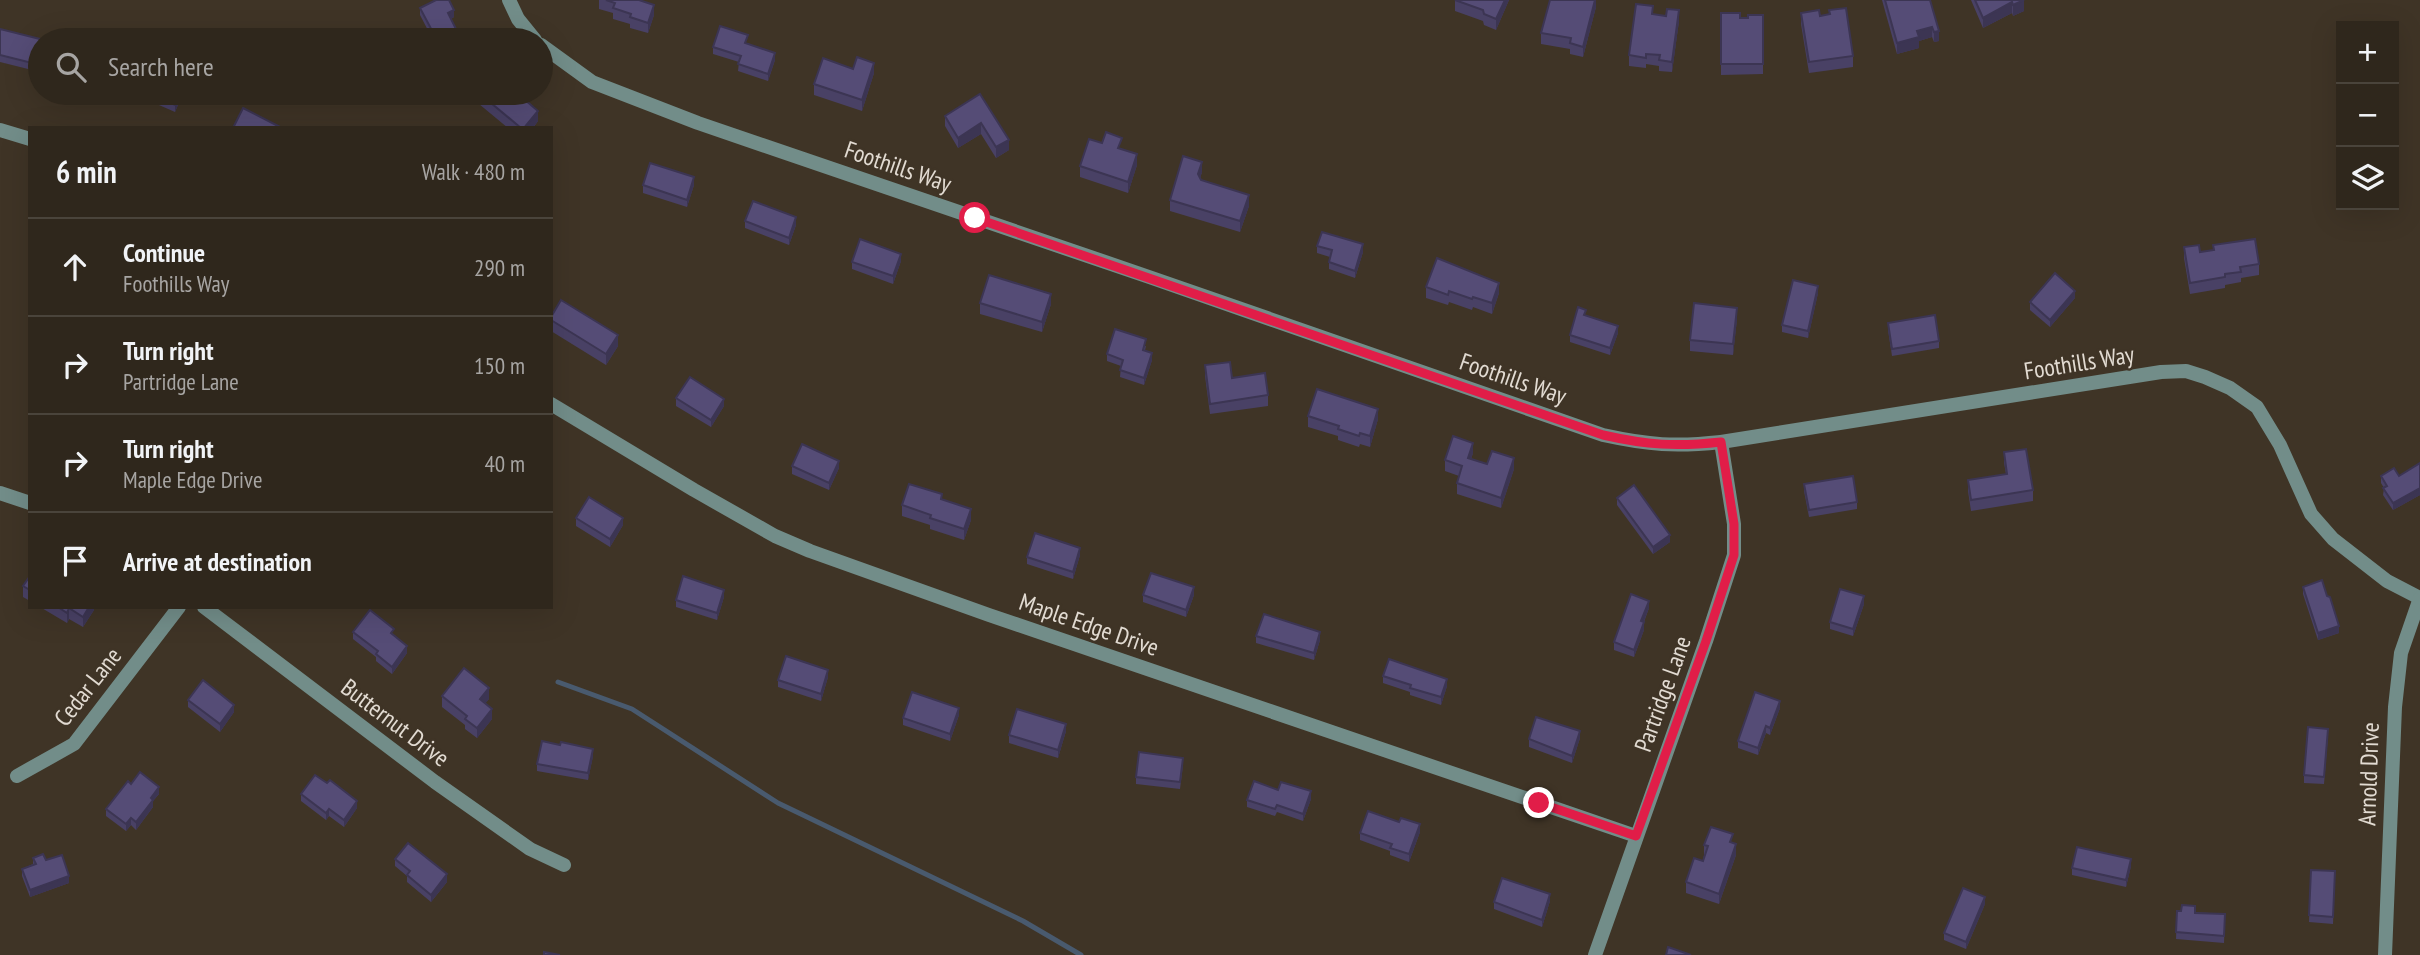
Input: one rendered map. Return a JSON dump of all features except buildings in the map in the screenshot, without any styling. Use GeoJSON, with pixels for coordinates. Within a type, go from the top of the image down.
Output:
{"type":"FeatureCollection","features":[{"type":"Feature","properties":{"kind":"street"},"geometry":{"type":"LineString","coordinates":[[509,0],[526,28]]}},
{"type":"Feature","properties":{"kind":"street","name":"Foothills Way"},"geometry":{"type":"LineString","coordinates":[[553,54],[592,82],[698,123],[1603,435],[1643,444],[1669,446],[1721,442],[2161,372],[2186,371],[2230,388],[2257,407],[2280,445],[2311,514],[2333,539],[2387,581],[2420,598]]}},
{"type":"Feature","properties":{"kind":"street"},"geometry":{"type":"LineString","coordinates":[[0,130],[28,138]]}},
{"type":"Feature","properties":{"kind":"street","name":"Maple Edge Drive"},"geometry":{"type":"LineString","coordinates":[[553,405],[775,536],[810,551],[1002,620],[1636,836]]}},
{"type":"Feature","properties":{"kind":"street","name":"Partridge Lane"},"geometry":{"type":"LineString","coordinates":[[1595,955],[1734,555],[1734,524],[1721,442]]}},
{"type":"Feature","properties":{"kind":"street"},"geometry":{"type":"LineString","coordinates":[[0,493],[28,502]]}},
{"type":"Feature","properties":{"kind":"street","name":"Arnold Drive"},"geometry":{"type":"LineString","coordinates":[[2385,955],[2395,708],[2401,653],[2420,598]]}},
{"type":"Feature","properties":{"kind":"street","name":"Cedar Lane"},"geometry":{"type":"LineString","coordinates":[[17,776],[74,744],[177,609]]}},
{"type":"Feature","properties":{"kind":"street","name":"Butternut Drive"},"geometry":{"type":"LineString","coordinates":[[207,609],[435,782],[530,849],[564,865]]}},
{"type":"Feature","properties":{"kind":"waterway"},"geometry":{"type":"LineString","coordinates":[[558,682],[632,709],[778,803],[1023,921],[1081,955]]}},
{"type":"Feature","properties":{"kind":"route"},"geometry":{"type":"LineString","coordinates":[[975,218],[1603,435],[1643,444],[1682,446],[1721,442],[1734,524],[1734,555],[1636,836],[1539,803]]}}]}
